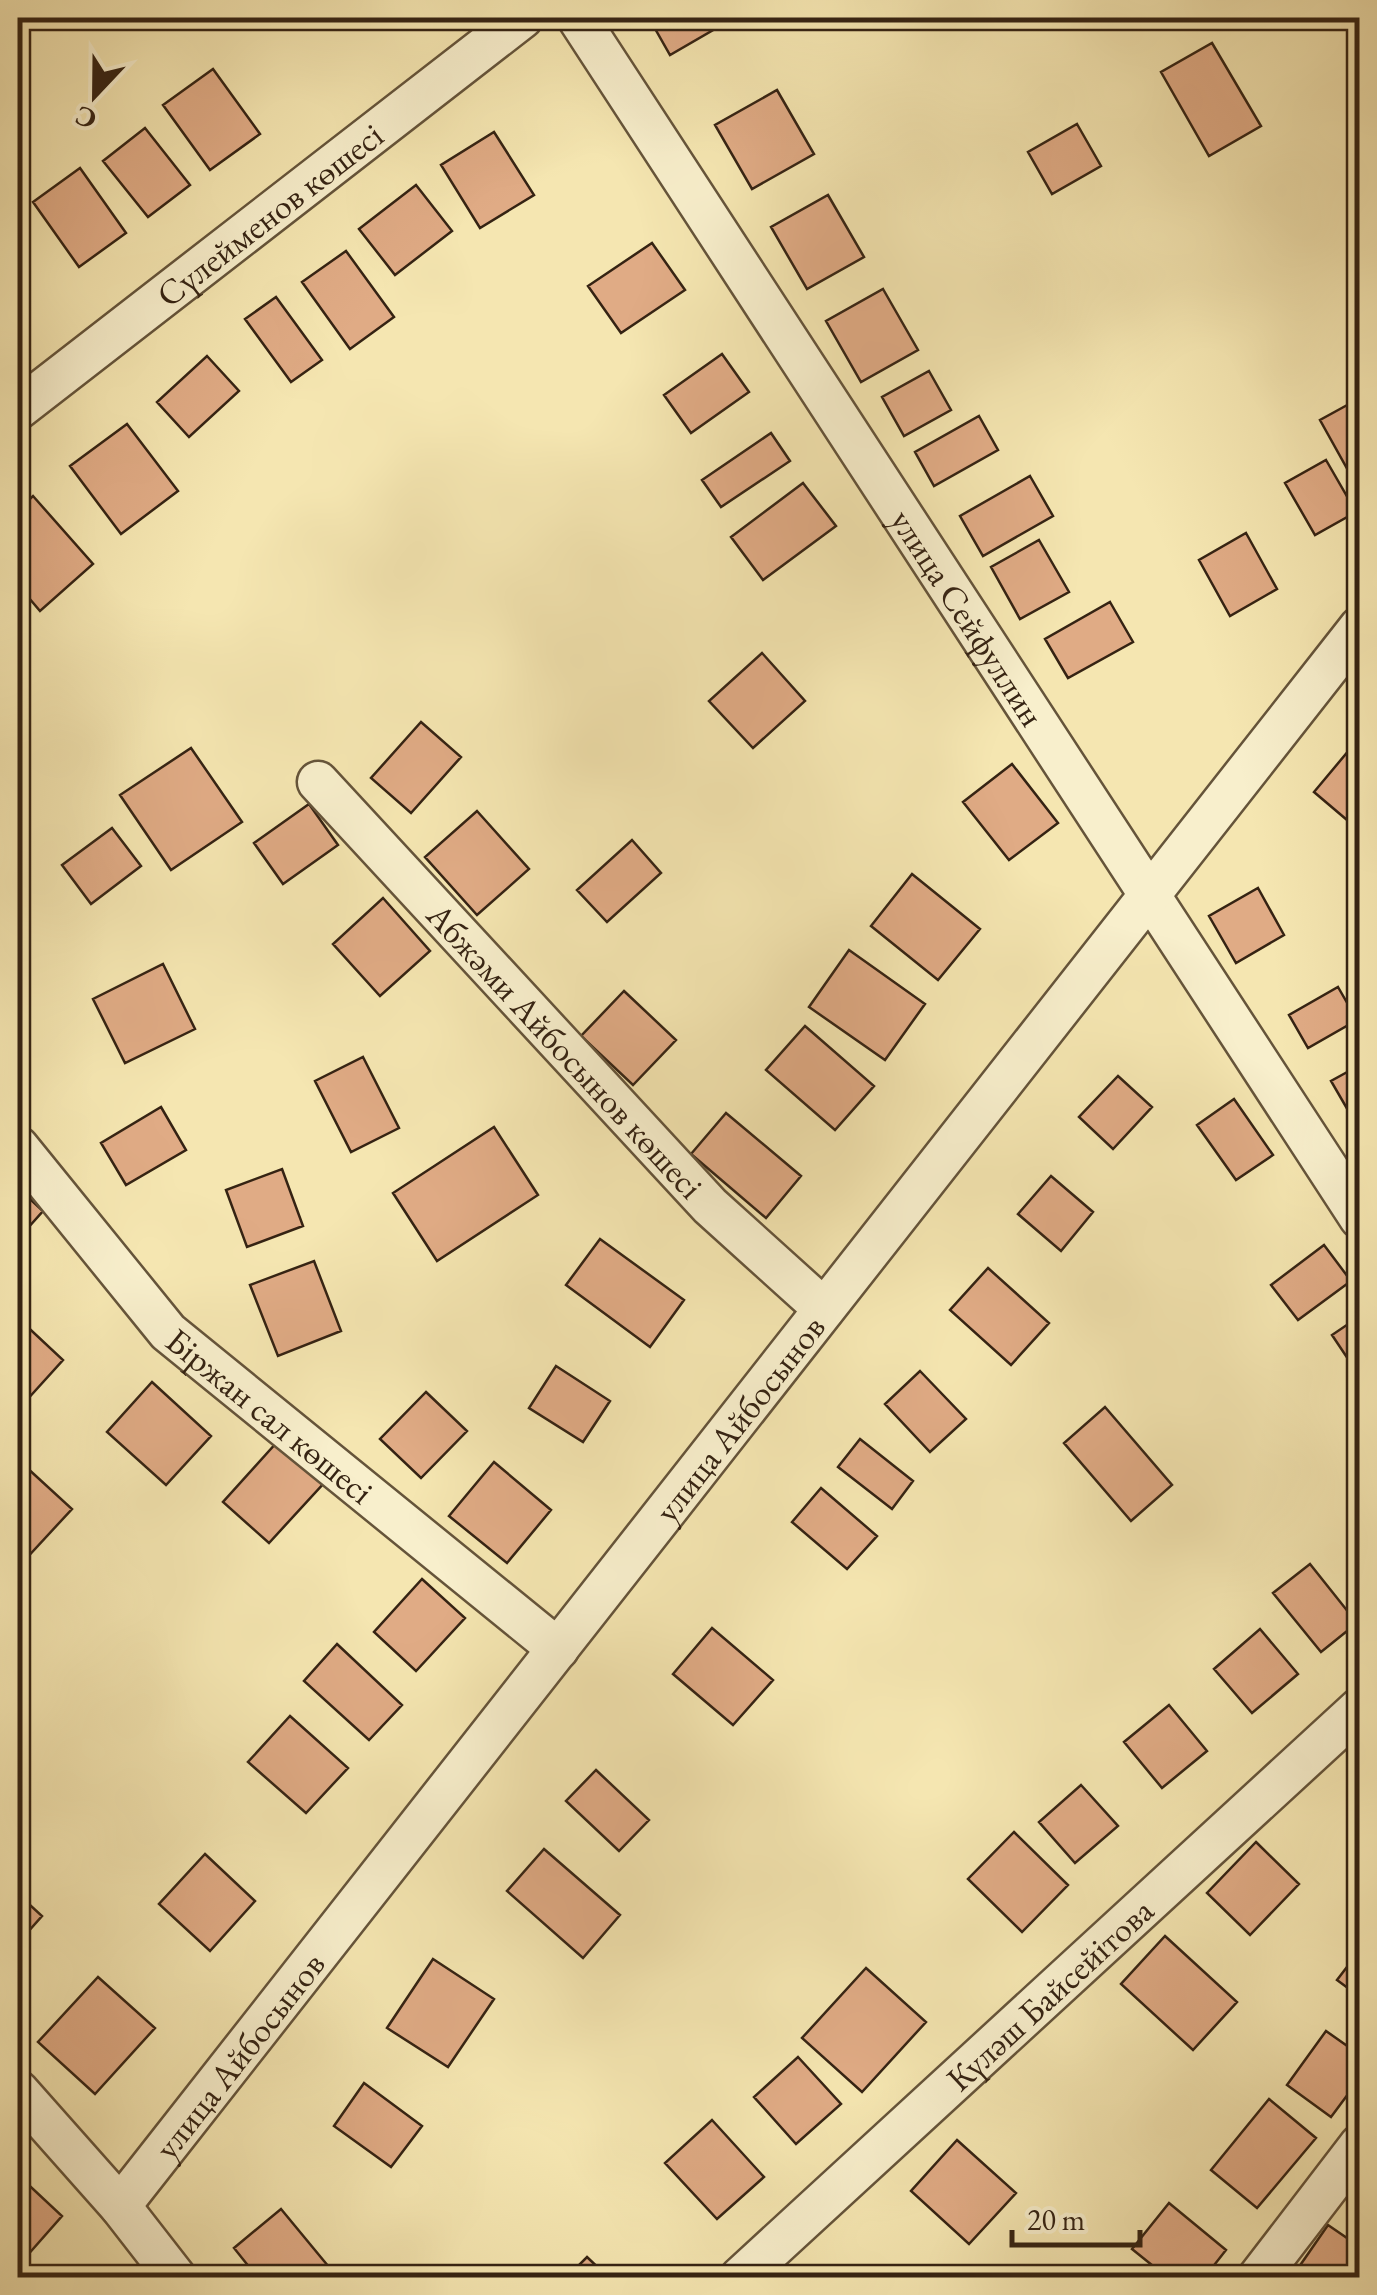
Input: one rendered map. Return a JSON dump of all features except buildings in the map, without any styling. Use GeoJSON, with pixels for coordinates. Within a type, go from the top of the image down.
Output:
{"type":"FeatureCollection","features":[{"type":"Feature","properties":{"kind":"street","name":"Сүлейменов көшесі"},"geometry":{"type":"LineString","coordinates":[[18,410],[522,18]]}},
{"type":"Feature","properties":{"kind":"street","name":"улица Сейфуллин"},"geometry":{"type":"LineString","coordinates":[[578,18],[1360,1218]]}},
{"type":"Feature","properties":{"kind":"street","name":"улица Айбосынов"},"geometry":{"type":"LineString","coordinates":[[120,2206],[1360,627]]}},
{"type":"Feature","properties":{"kind":"street","name":"Абжәми Айбосынов көшесі"},"geometry":{"type":"LineString","coordinates":[[318,782],[710,1206],[824,1309]]}},
{"type":"Feature","properties":{"kind":"street","name":"Біржан сал көшесі"},"geometry":{"type":"LineString","coordinates":[[18,1147],[168,1332],[558,1649]]}},
{"type":"Feature","properties":{"kind":"street","name":"Күләш Байсейітова"},"geometry":{"type":"LineString","coordinates":[[740,2278],[1360,1708]]}},
{"type":"Feature","properties":{"kind":"street"},"geometry":{"type":"LineString","coordinates":[[18,2090],[120,2206],[176,2278]]}},
{"type":"Feature","properties":{"kind":"street"},"geometry":{"type":"LineString","coordinates":[[1258,2278],[1360,2144]]}}]}
